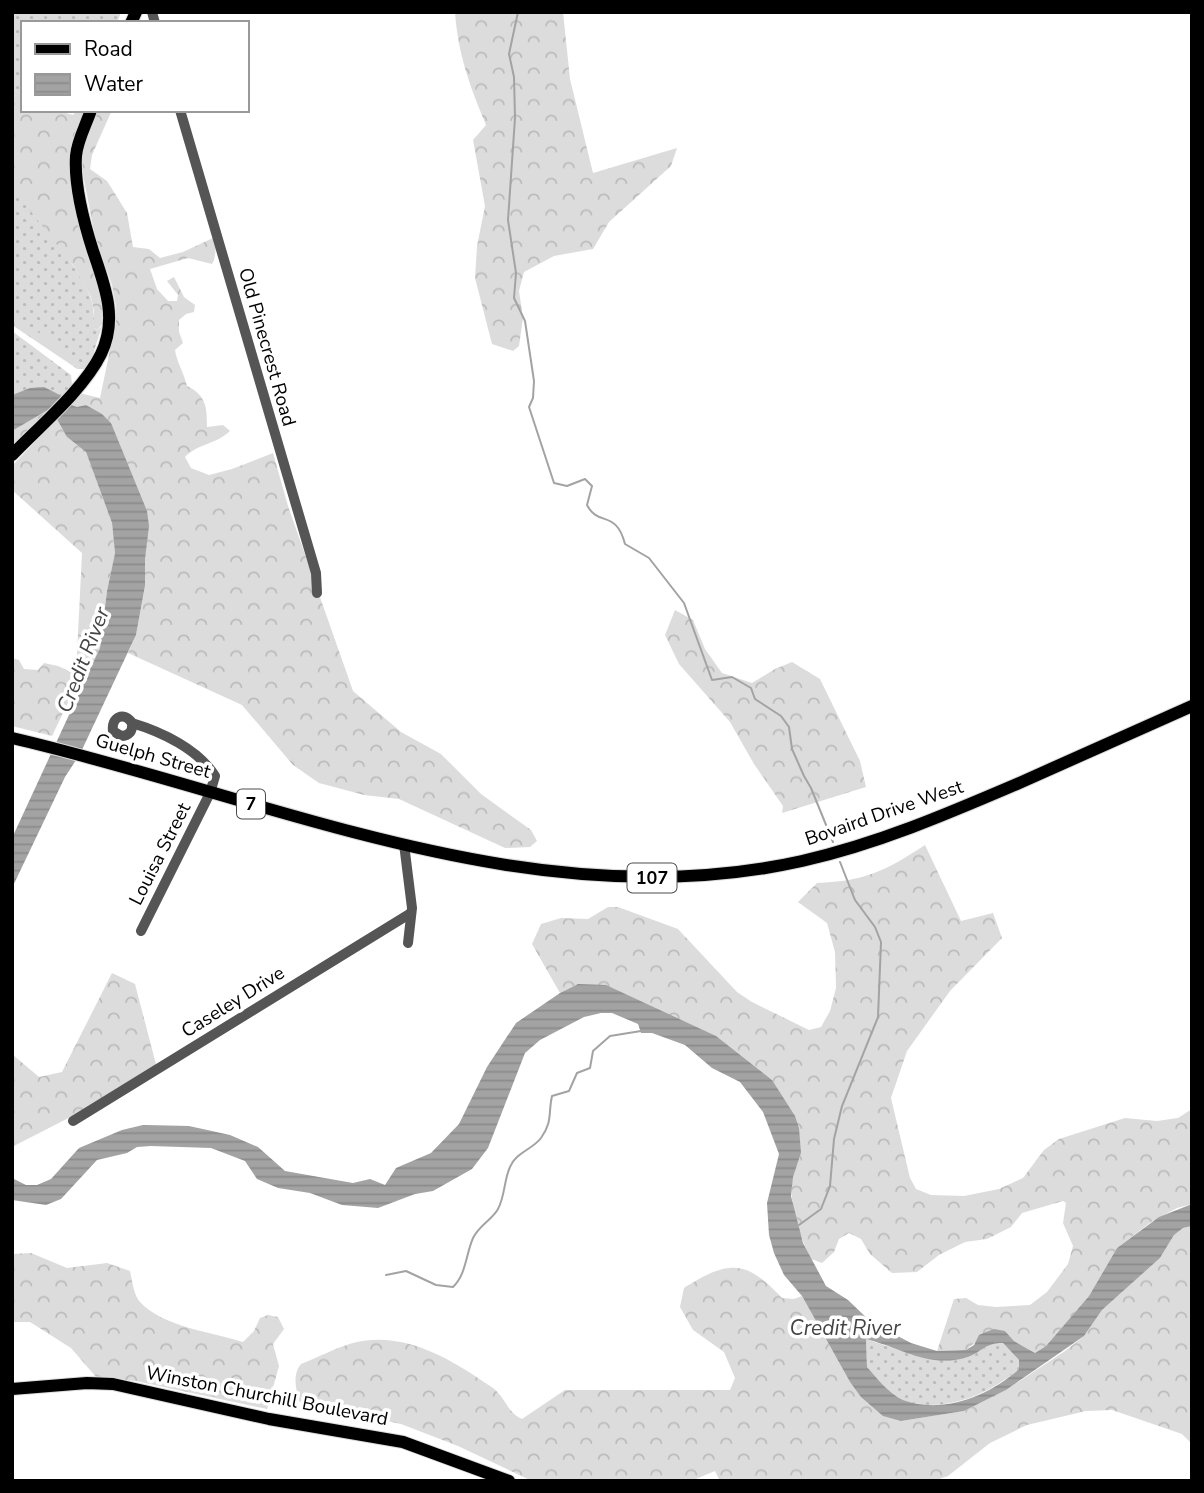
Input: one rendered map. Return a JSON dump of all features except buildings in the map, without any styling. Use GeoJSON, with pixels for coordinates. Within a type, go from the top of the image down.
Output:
{"type":"FeatureCollection","features":[{"type":"Feature","properties":{"kind":"main road"},"geometry":{"type":"LineString","coordinates":[[12,455],[88,375],[101,354],[110,322],[106,289],[86,225],[76,167],[78,146],[90,112]]}},
{"type":"Feature","properties":{"kind":"main road","name":"Bovaird Drive West"},"geometry":{"type":"LineString","coordinates":[[404,844],[554,873],[636,878],[729,874],[807,860],[866,844],[939,817],[1192,706]]}},
{"type":"Feature","properties":{"kind":"main road","name":"Guelph Street"},"geometry":{"type":"LineString","coordinates":[[12,738],[404,844]]}},
{"type":"Feature","properties":{"kind":"main road","name":"Winston Churchill Boulevard"},"geometry":{"type":"LineString","coordinates":[[12,1389],[87,1383],[113,1384],[269,1419],[403,1443],[509,1481]]}},
{"type":"Feature","properties":{"kind":"street","name":"Old Pinecrest Road"},"geometry":{"type":"LineString","coordinates":[[181,112],[316,573],[317,593]]}},
{"type":"Feature","properties":{"kind":"street"},"geometry":{"type":"LineString","coordinates":[[132,723],[172,740],[208,765],[215,776],[210,793]]}},
{"type":"Feature","properties":{"kind":"street","name":"Louisa Street"},"geometry":{"type":"LineString","coordinates":[[141,931],[210,793]]}},
{"type":"Feature","properties":{"kind":"street"},"geometry":{"type":"LineString","coordinates":[[404,844],[411,913],[408,943]]}},
{"type":"Feature","properties":{"kind":"street","name":"Caseley Drive"},"geometry":{"type":"LineString","coordinates":[[73,1121],[411,913]]}},
{"type":"Feature","properties":{"kind":"green space"},"geometry":{"type":"Polygon","coordinates":[[[12,12],[121,12],[118,21],[21,21],[21,94],[12,89],[12,12]]]}},
{"type":"Feature","properties":{"kind":"green space"},"geometry":{"type":"Polygon","coordinates":[[[455,12],[563,12],[570,79],[593,173],[677,148],[671,166],[609,222],[593,249],[554,256],[524,272],[519,291],[523,318],[519,346],[513,351],[492,344],[475,278],[477,246],[485,206],[473,140],[486,125],[466,70],[455,12]]]}},
{"type":"Feature","properties":{"kind":"green space"},"geometry":{"type":"Polygon","coordinates":[[[12,89],[21,94],[21,112],[62,112],[73,115],[75,112],[86,112],[73,155],[102,292],[104,321],[98,330],[94,328],[91,297],[73,265],[12,188],[12,89]]]}},
{"type":"Feature","properties":{"kind":"green space"},"geometry":{"type":"Polygon","coordinates":[[[96,112],[111,112],[92,155],[90,169],[107,181],[127,213],[133,247],[149,249],[160,258],[183,252],[213,238],[216,251],[212,264],[188,258],[150,269],[157,289],[168,301],[177,301],[178,295],[167,281],[174,277],[184,297],[195,305],[194,312],[179,320],[183,343],[175,350],[176,355],[187,386],[198,393],[204,402],[207,427],[223,425],[230,431],[185,457],[191,468],[209,475],[273,453],[288,506],[353,691],[401,732],[441,754],[481,794],[531,830],[537,841],[530,847],[505,848],[399,799],[364,795],[319,783],[293,765],[242,705],[128,653],[136,635],[145,587],[145,559],[111,423],[69,404],[79,393],[100,398],[115,326],[116,307],[112,285],[95,237],[81,164],[82,147],[96,112]]]}},
{"type":"Feature","properties":{"kind":"green space"},"geometry":{"type":"Polygon","coordinates":[[[12,188],[65,254],[90,296],[94,328],[98,330],[102,326],[94,351],[96,353],[85,369],[77,369],[12,315],[12,188]]]}},
{"type":"Feature","properties":{"kind":"green space"},"geometry":{"type":"Polygon","coordinates":[[[12,315],[53,342],[75,365],[12,325],[12,315]]]}},
{"type":"Feature","properties":{"kind":"green space"},"geometry":{"type":"Polygon","coordinates":[[[12,331],[71,375],[72,385],[62,396],[37,388],[12,395],[12,331]]]}},
{"type":"Feature","properties":{"kind":"green space"},"geometry":{"type":"Polygon","coordinates":[[[48,410],[12,448],[12,431],[48,410]]]}},
{"type":"Feature","properties":{"kind":"green space"},"geometry":{"type":"Polygon","coordinates":[[[57,419],[67,437],[86,452],[112,523],[115,553],[100,648],[83,687],[75,688],[52,736],[12,726],[12,658],[19,660],[24,669],[38,670],[44,663],[76,674],[82,553],[12,490],[12,466],[57,419]]]}},
{"type":"Feature","properties":{"kind":"green space"},"geometry":{"type":"Polygon","coordinates":[[[675,610],[693,620],[705,649],[722,673],[752,683],[792,662],[820,679],[860,761],[866,787],[782,813],[783,806],[754,764],[730,722],[679,664],[665,635],[675,610]]]}},
{"type":"Feature","properties":{"kind":"green space"},"geometry":{"type":"Polygon","coordinates":[[[925,845],[961,921],[993,913],[1002,938],[950,991],[907,1051],[891,1098],[910,1178],[916,1189],[931,1195],[964,1196],[999,1189],[1023,1178],[1044,1150],[1059,1139],[1125,1118],[1157,1121],[1178,1118],[1192,1109],[1192,1204],[1177,1208],[1151,1222],[1117,1248],[1089,1296],[1046,1346],[1035,1353],[1014,1341],[1005,1331],[978,1340],[966,1350],[937,1351],[954,1299],[966,1298],[978,1305],[996,1307],[1030,1305],[1047,1292],[1068,1264],[1073,1246],[1063,1223],[1066,1203],[1063,1201],[1022,1213],[1011,1227],[987,1239],[965,1242],[939,1255],[917,1272],[892,1273],[870,1254],[861,1239],[849,1233],[839,1239],[834,1252],[822,1263],[811,1259],[799,1231],[792,1199],[792,1180],[801,1153],[772,1080],[578,984],[560,993],[532,944],[541,924],[561,918],[588,919],[608,907],[618,907],[678,929],[737,992],[752,1002],[809,1030],[821,1027],[830,1011],[836,988],[835,952],[827,923],[798,902],[817,883],[849,880],[874,873],[925,845]]]}},
{"type":"Feature","properties":{"kind":"green space"},"geometry":{"type":"Polygon","coordinates":[[[112,973],[135,984],[158,1072],[12,1147],[12,1054],[39,1077],[62,1072],[112,973]]]}},
{"type":"Feature","properties":{"kind":"green space"},"geometry":{"type":"Polygon","coordinates":[[[1192,1226],[1192,1444],[1182,1434],[1112,1410],[1086,1411],[1027,1425],[990,1443],[948,1476],[934,1481],[720,1481],[715,1471],[691,1481],[532,1481],[458,1446],[401,1424],[304,1404],[299,1401],[297,1391],[296,1377],[301,1364],[350,1344],[376,1340],[412,1345],[446,1359],[493,1388],[522,1419],[565,1390],[730,1390],[735,1378],[724,1352],[693,1330],[680,1307],[684,1288],[713,1272],[736,1268],[758,1276],[782,1298],[794,1299],[802,1296],[850,1382],[901,1421],[964,1411],[1006,1390],[1084,1336],[1102,1310],[1160,1258],[1174,1235],[1183,1228],[1192,1226]]]}},
{"type":"Feature","properties":{"kind":"green space"},"geometry":{"type":"Polygon","coordinates":[[[31,1253],[67,1268],[107,1263],[130,1271],[140,1302],[161,1317],[188,1328],[243,1342],[254,1331],[260,1318],[268,1315],[278,1317],[284,1329],[273,1344],[279,1366],[267,1409],[136,1381],[96,1377],[71,1348],[30,1322],[12,1322],[12,1254],[31,1253]]]}},
{"type":"Feature","properties":{"kind":"green space"},"geometry":{"type":"Polygon","coordinates":[[[866,1339],[916,1355],[944,1359],[968,1357],[988,1346],[1003,1343],[1019,1360],[1019,1369],[994,1386],[965,1400],[934,1405],[918,1404],[893,1394],[867,1367],[866,1339]]]}},
{"type":"Feature","properties":{"kind":"water","name":"Credit River"},"geometry":{"type":"Polygon","coordinates":[[[44,387],[62,396],[69,404],[77,407],[86,405],[111,423],[147,511],[149,526],[145,586],[136,635],[12,888],[12,838],[100,648],[115,553],[112,523],[86,452],[67,437],[54,414],[48,410],[12,431],[12,395],[30,388],[44,387]]]}},
{"type":"Feature","properties":{"kind":"water","name":"Credit River"},"geometry":{"type":"Polygon","coordinates":[[[578,984],[606,985],[716,1036],[772,1080],[795,1116],[799,1128],[801,1153],[793,1177],[791,1196],[803,1243],[826,1286],[848,1300],[871,1322],[911,1343],[937,1351],[966,1350],[974,1345],[979,1335],[994,1329],[1005,1331],[1014,1341],[1035,1353],[1046,1346],[1089,1296],[1117,1248],[1159,1217],[1192,1204],[1192,1226],[1183,1228],[1174,1235],[1160,1258],[1102,1310],[1084,1336],[1006,1390],[964,1411],[901,1421],[883,1416],[861,1397],[802,1296],[784,1275],[774,1253],[769,1235],[767,1203],[779,1154],[763,1112],[740,1082],[712,1068],[685,1045],[652,1033],[641,1033],[638,1024],[612,1013],[584,1017],[540,1040],[525,1053],[488,1148],[472,1169],[433,1191],[415,1194],[378,1208],[342,1205],[310,1193],[278,1188],[257,1179],[245,1161],[211,1148],[151,1146],[137,1147],[127,1153],[97,1160],[61,1199],[46,1205],[12,1200],[12,1178],[26,1185],[37,1185],[51,1179],[79,1148],[122,1130],[143,1125],[189,1126],[230,1135],[258,1147],[285,1171],[353,1183],[370,1179],[385,1185],[396,1168],[431,1153],[459,1124],[487,1067],[516,1023],[578,984]],[[866,1339],[867,1367],[893,1394],[918,1404],[950,1404],[965,1400],[994,1387],[1019,1369],[1019,1360],[1003,1343],[988,1346],[968,1357],[941,1361],[916,1356],[866,1339]]]}},
{"type":"Feature","properties":{"kind":"waterway"},"geometry":{"type":"LineString","coordinates":[[518,12],[509,54],[514,77],[515,118],[508,220],[516,273],[514,298],[525,321],[534,381],[533,398],[529,407],[554,483],[567,486],[585,479],[592,486],[587,505],[591,512],[617,526],[625,544],[649,558],[684,603],[712,680],[732,677],[751,688],[755,699],[781,716],[789,727],[792,749],[833,842]]}},
{"type":"Feature","properties":{"kind":"waterway"},"geometry":{"type":"LineString","coordinates":[[799,1225],[821,1209],[830,1186],[834,1139],[842,1106],[878,1017],[881,942],[875,927],[855,900],[840,862]]}},
{"type":"Feature","properties":{"kind":"waterway"},"geometry":{"type":"LineString","coordinates":[[386,1275],[406,1271],[436,1285],[453,1287],[463,1270],[473,1238],[498,1209],[512,1162],[538,1142],[545,1132],[552,1096],[569,1091],[577,1073],[590,1068],[593,1051],[610,1036],[641,1031]]}}]}
